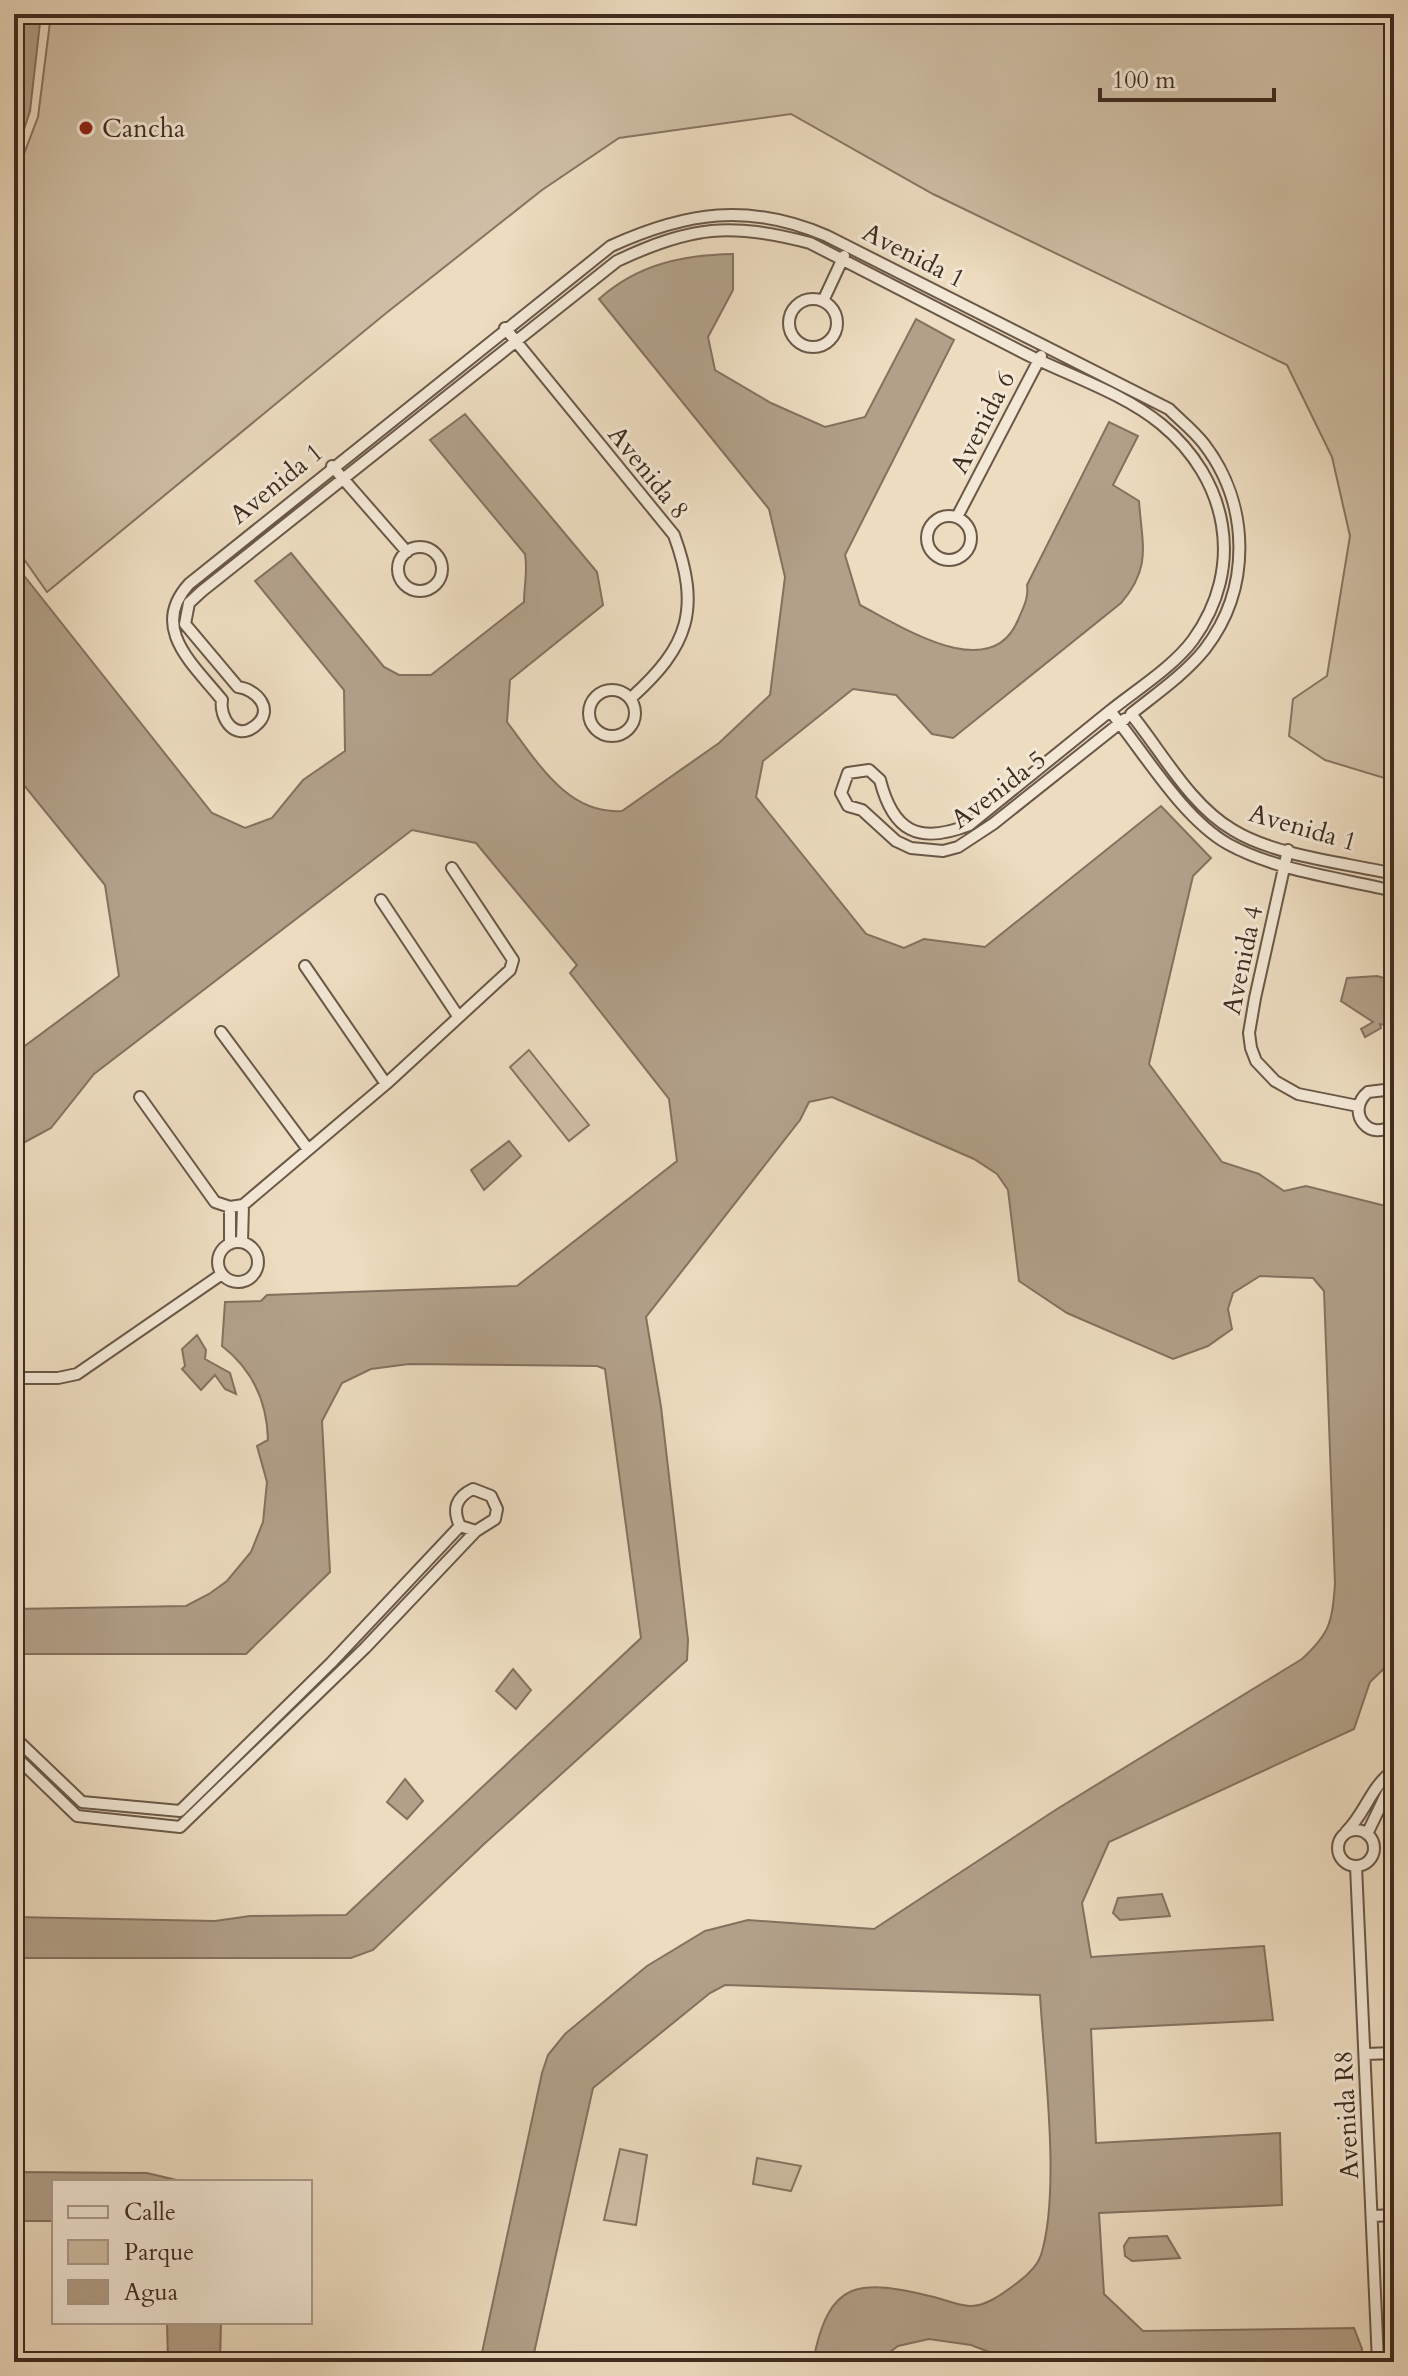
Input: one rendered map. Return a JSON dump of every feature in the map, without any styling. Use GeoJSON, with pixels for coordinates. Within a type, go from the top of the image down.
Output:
{"type":"FeatureCollection","features":[{"type":"Feature","properties":{"kind":"street","name":"Avenida 1"},"geometry":{"type":"LineString","coordinates":[[1394,874],[1288,850],[1235,832],[1197,798],[1131,714],[1191,664],[1216,633],[1232,603],[1240,531],[1227,483],[1203,444],[1169,409],[848,247],[806,227],[768,218],[714,214],[649,229],[611,246],[403,409],[189,584],[177,597],[173,612],[178,644],[222,700],[220,711],[224,722],[233,729],[245,731],[255,726],[262,717],[263,705],[259,695],[249,688],[238,687],[185,624],[186,612],[202,591],[344,482],[617,261],[653,244],[685,234],[746,229],[810,243],[1141,410],[1161,424],[1207,474],[1224,534],[1215,593],[1192,642],[1110,711],[1185,805],[1227,843],[1285,865],[1394,891]]}},
{"type":"Feature","properties":{"kind":"street"},"geometry":{"type":"LineString","coordinates":[[649,229],[653,244]]}},
{"type":"Feature","properties":{"kind":"street"},"geometry":{"type":"LineString","coordinates":[[823,301],[848,247]]}},
{"type":"Feature","properties":{"kind":"street"},"geometry":{"type":"LineString","coordinates":[[805,300],[823,301],[836,316],[834,334],[820,346],[802,345],[790,331],[791,312],[805,300]]}},
{"type":"Feature","properties":{"kind":"street","name":"Avenida 8"},"geometry":{"type":"LineString","coordinates":[[505,328],[674,535],[687,570],[689,608],[680,643],[660,673],[631,698]]}},
{"type":"Feature","properties":{"kind":"street","name":"Avenida 6"},"geometry":{"type":"LineString","coordinates":[[957,517],[1045,347]]}},
{"type":"Feature","properties":{"kind":"street"},"geometry":{"type":"LineString","coordinates":[[403,409],[414,424]]}},
{"type":"Feature","properties":{"kind":"street"},"geometry":{"type":"LineString","coordinates":[[332,466],[407,552]]}},
{"type":"Feature","properties":{"kind":"street"},"geometry":{"type":"LineString","coordinates":[[957,517],[970,531],[970,543],[959,558],[940,558],[928,545],[927,532],[939,518],[957,517]]}},
{"type":"Feature","properties":{"kind":"street"},"geometry":{"type":"LineString","coordinates":[[255,529],[264,543]]}},
{"type":"Feature","properties":{"kind":"street"},"geometry":{"type":"LineString","coordinates":[[1224,534],[1240,531]]}},
{"type":"Feature","properties":{"kind":"street"},"geometry":{"type":"LineString","coordinates":[[425,548],[439,558],[442,571],[434,587],[416,591],[401,580],[400,562],[407,552],[425,548]]}},
{"type":"Feature","properties":{"kind":"street"},"geometry":{"type":"LineString","coordinates":[[222,700],[238,687]]}},
{"type":"Feature","properties":{"kind":"street"},"geometry":{"type":"LineString","coordinates":[[614,689],[631,698],[635,717],[624,733],[611,736],[594,727],[589,715],[596,696],[614,689]]}},
{"type":"Feature","properties":{"kind":"street"},"geometry":{"type":"LineString","coordinates":[[1121,701],[1131,714]]}},
{"type":"Feature","properties":{"kind":"street","name":"Avenida 5"},"geometry":{"type":"LineString","coordinates":[[1110,711],[969,825],[949,833],[929,835],[903,826],[881,795],[880,780],[869,770],[848,773],[841,786],[843,800],[862,810],[896,841],[911,848],[943,851],[958,847],[993,824],[1131,714]]}},
{"type":"Feature","properties":{"kind":"street"},"geometry":{"type":"LineString","coordinates":[[862,810],[874,806],[881,795]]}},
{"type":"Feature","properties":{"kind":"street"},"geometry":{"type":"LineString","coordinates":[[1185,805],[1197,798]]}},
{"type":"Feature","properties":{"kind":"street","name":"Avenida 4"},"geometry":{"type":"LineString","coordinates":[[1288,850],[1253,1010],[1249,1033],[1251,1048],[1256,1061],[1298,1094],[1358,1106]]}},
{"type":"Feature","properties":{"kind":"street"},"geometry":{"type":"LineString","coordinates":[[140,1097],[215,1202],[230,1207],[243,1205],[386,1084],[510,970],[513,960],[452,868]]}},
{"type":"Feature","properties":{"kind":"street"},"geometry":{"type":"LineString","coordinates":[[381,900],[458,1016]]}},
{"type":"Feature","properties":{"kind":"street"},"geometry":{"type":"LineString","coordinates":[[305,966],[386,1084]]}},
{"type":"Feature","properties":{"kind":"street"},"geometry":{"type":"LineString","coordinates":[[221,1032],[307,1148]]}},
{"type":"Feature","properties":{"kind":"street"},"geometry":{"type":"LineString","coordinates":[[1394,1097],[1385,1090],[1373,1090],[1363,1096],[1358,1106],[1359,1118],[1371,1130],[1383,1130],[1394,1123]]}},
{"type":"Feature","properties":{"kind":"street"},"geometry":{"type":"LineString","coordinates":[[242,1242],[243,1205]]}},
{"type":"Feature","properties":{"kind":"street"},"geometry":{"type":"LineString","coordinates":[[230,1207],[230,1244]]}},
{"type":"Feature","properties":{"kind":"street"},"geometry":{"type":"LineString","coordinates":[[222,1274],[220,1253],[230,1244],[242,1242]]}},
{"type":"Feature","properties":{"kind":"street"},"geometry":{"type":"LineString","coordinates":[[222,1274],[240,1282],[255,1271],[257,1255],[242,1242]]}},
{"type":"Feature","properties":{"kind":"street"},"geometry":{"type":"LineString","coordinates":[[14,1378],[58,1378],[77,1374],[135,1338],[222,1274]]}},
{"type":"Feature","properties":{"kind":"street"},"geometry":{"type":"LineString","coordinates":[[14,1755],[77,1816],[180,1827],[306,1706],[476,1531],[487,1528],[495,1519],[497,1509],[491,1496],[483,1490],[473,1489],[460,1497],[455,1510],[460,1526]]}},
{"type":"Feature","properties":{"kind":"street"},"geometry":{"type":"LineString","coordinates":[[460,1526],[476,1531]]}},
{"type":"Feature","properties":{"kind":"street"},"geometry":{"type":"LineString","coordinates":[[14,1737],[82,1802],[180,1811],[297,1697],[460,1526]]}},
{"type":"Feature","properties":{"kind":"street"},"geometry":{"type":"LineString","coordinates":[[297,1697],[306,1706]]}},
{"type":"Feature","properties":{"kind":"street"},"geometry":{"type":"LineString","coordinates":[[1346,1832],[1357,1830],[1367,1834],[1373,1843],[1373,1854],[1366,1862],[1356,1866],[1344,1861],[1338,1850],[1346,1832],[1357,1823],[1383,1778],[1394,1770]]}},
{"type":"Feature","properties":{"kind":"street"},"geometry":{"type":"LineString","coordinates":[[1367,1834],[1391,1784],[1394,1770]]}},
{"type":"Feature","properties":{"kind":"street","name":"Avenida R8"},"geometry":{"type":"LineString","coordinates":[[1356,1866],[1378,2362]]}},
{"type":"Feature","properties":{"kind":"street"},"geometry":{"type":"LineString","coordinates":[[1365,2054],[1394,2053]]}},
{"type":"Feature","properties":{"kind":"street"},"geometry":{"type":"LineString","coordinates":[[1373,2216],[1394,2215]]}},
{"type":"Feature","properties":{"kind":"green space"},"geometry":{"type":"Polygon","coordinates":[[[51,14],[1394,14],[1394,781],[1325,760],[1289,736],[1293,699],[1327,676],[1350,536],[1332,457],[1287,365],[933,194],[791,114],[619,138],[542,190],[385,314],[47,592],[14,545],[14,180],[38,117],[51,14]]]}},
{"type":"Feature","properties":{"kind":"green space"},"geometry":{"type":"Polygon","coordinates":[[[529,1050],[589,1125],[569,1141],[510,1067],[529,1050]]]}},
{"type":"Feature","properties":{"kind":"green space"},"geometry":{"type":"Polygon","coordinates":[[[620,2149],[647,2155],[636,2225],[604,2220],[620,2149]]]}},
{"type":"Feature","properties":{"kind":"green space"},"geometry":{"type":"Polygon","coordinates":[[[757,2158],[801,2166],[791,2191],[753,2184],[757,2158]]]}},
{"type":"Feature","properties":{"kind":"water"},"geometry":{"type":"Polygon","coordinates":[[[14,14],[41,14],[30,111],[14,160],[14,14]]]}},
{"type":"Feature","properties":{"kind":"water"},"geometry":{"type":"Polygon","coordinates":[[[733,254],[733,290],[708,337],[715,370],[771,403],[825,427],[865,417],[916,319],[954,340],[845,555],[860,605],[944,645],[967,650],[988,648],[1005,639],[1018,620],[1024,607],[1027,585],[1109,422],[1138,436],[1113,485],[1139,501],[1143,543],[1137,578],[1121,603],[953,738],[932,734],[896,695],[853,689],[763,761],[756,797],[866,934],[904,948],[924,939],[985,947],[1161,806],[1211,858],[1193,876],[1149,1064],[1222,1162],[1259,1174],[1284,1191],[1306,1186],[1394,1208],[1394,1659],[1370,1682],[1354,1729],[1109,1842],[1082,1903],[1091,1957],[1264,1946],[1273,2020],[1091,2029],[1096,2143],[1280,2133],[1282,2205],[1099,2213],[1104,2294],[1143,2331],[1354,2328],[1362,2349],[1361,2362],[1015,2362],[971,2345],[929,2339],[898,2346],[877,2362],[813,2362],[828,2314],[851,2291],[886,2288],[975,2306],[1003,2293],[1036,2264],[1047,2228],[1051,2163],[1040,1995],[725,1985],[710,1993],[593,2088],[532,2362],[480,2362],[542,2073],[548,2055],[565,2034],[647,1966],[705,1931],[748,1920],[874,1929],[1057,1809],[1302,1659],[1319,1642],[1331,1618],[1335,1584],[1324,1291],[1313,1278],[1260,1276],[1233,1293],[1228,1309],[1232,1329],[1208,1346],[1173,1359],[1067,1313],[1019,1281],[1008,1190],[997,1174],[974,1159],[832,1097],[809,1102],[800,1120],[646,1317],[661,1407],[688,1640],[687,1660],[483,1845],[373,1950],[351,1958],[14,1958],[14,1917],[215,1921],[250,1916],[346,1915],[641,1638],[605,1369],[597,1366],[409,1364],[371,1369],[342,1383],[322,1421],[330,1572],[246,1654],[14,1654],[14,1609],[186,1606],[227,1581],[251,1552],[263,1522],[267,1482],[257,1446],[268,1440],[267,1426],[261,1399],[250,1376],[222,1346],[225,1302],[261,1301],[267,1295],[517,1286],[677,1161],[669,1099],[570,973],[577,965],[476,843],[412,830],[94,1074],[51,1128],[14,1148],[14,1054],[119,976],[105,885],[14,773],[14,563],[212,813],[245,828],[272,818],[303,780],[345,751],[344,690],[255,581],[291,553],[384,667],[399,675],[431,675],[524,602],[525,554],[430,440],[465,414],[597,572],[603,605],[510,680],[507,722],[542,768],[569,795],[602,810],[622,811],[719,743],[770,695],[785,577],[769,509],[599,299],[629,277],[662,264],[679,259],[733,254]]]}},
{"type":"Feature","properties":{"kind":"water"},"geometry":{"type":"Polygon","coordinates":[[[1377,976],[1394,981],[1394,1027],[1380,1024],[1381,1028],[1365,1037],[1361,1029],[1373,1022],[1341,1001],[1347,978],[1377,976]]]}},
{"type":"Feature","properties":{"kind":"water"},"geometry":{"type":"Polygon","coordinates":[[[509,1141],[521,1156],[484,1190],[471,1170],[509,1141]]]}},
{"type":"Feature","properties":{"kind":"water"},"geometry":{"type":"Polygon","coordinates":[[[197,1335],[206,1350],[205,1359],[230,1373],[236,1394],[225,1389],[215,1375],[201,1390],[182,1369],[185,1366],[182,1349],[197,1335]]]}},
{"type":"Feature","properties":{"kind":"water"},"geometry":{"type":"Polygon","coordinates":[[[513,1669],[531,1690],[516,1709],[496,1691],[513,1669]]]}},
{"type":"Feature","properties":{"kind":"water"},"geometry":{"type":"Polygon","coordinates":[[[405,1779],[423,1801],[407,1819],[387,1802],[405,1779]]]}},
{"type":"Feature","properties":{"kind":"water"},"geometry":{"type":"Polygon","coordinates":[[[1162,1894],[1170,1916],[1120,1920],[1113,1913],[1118,1898],[1162,1894]]]}},
{"type":"Feature","properties":{"kind":"water"},"geometry":{"type":"Polygon","coordinates":[[[14,2172],[147,2173],[177,2180],[52,2180],[52,2221],[14,2221],[14,2172]]]}},
{"type":"Feature","properties":{"kind":"water"},"geometry":{"type":"Polygon","coordinates":[[[1167,2236],[1180,2258],[1132,2261],[1125,2256],[1124,2246],[1129,2238],[1167,2236]]]}},
{"type":"Feature","properties":{"kind":"water"},"geometry":{"type":"Polygon","coordinates":[[[167,2324],[221,2324],[220,2362],[168,2362],[167,2324]]]}},
{"type":"Feature","properties":{"kind":"place","name":"Cancha"},"geometry":{"type":"Point","coordinates":[86,128]}}]}
